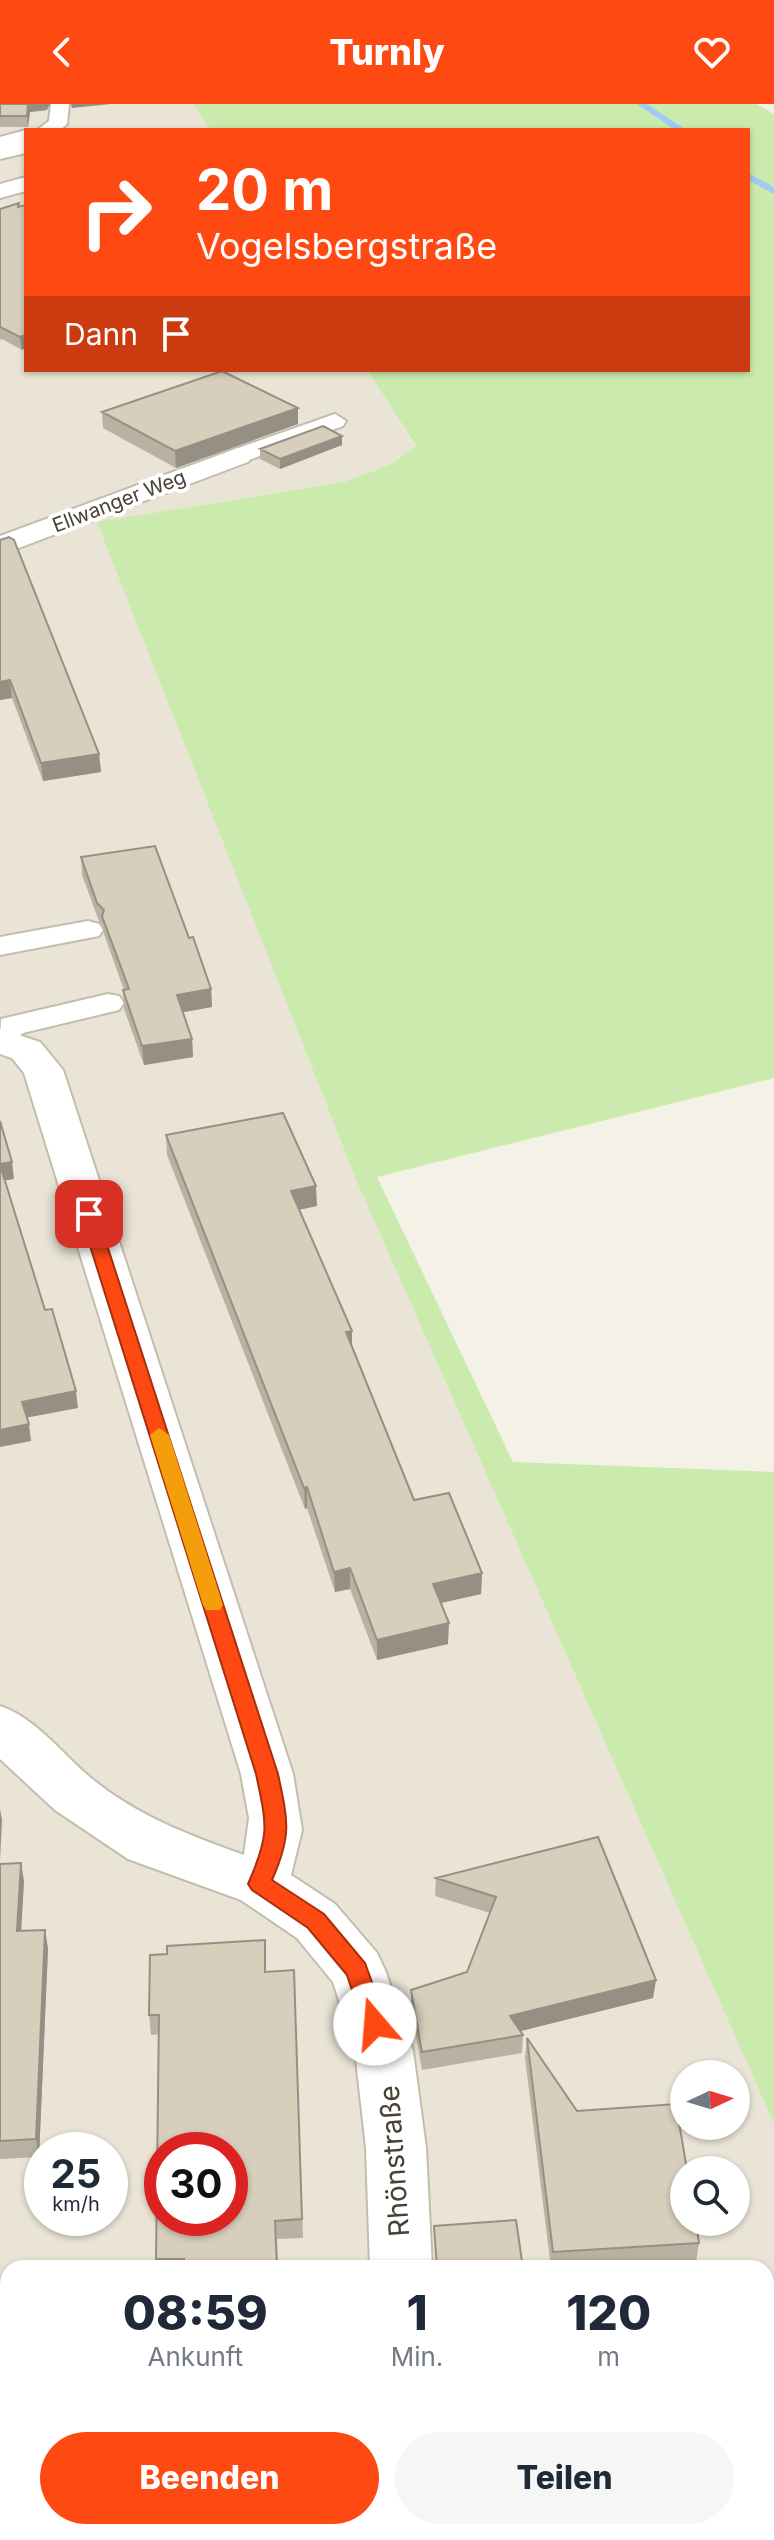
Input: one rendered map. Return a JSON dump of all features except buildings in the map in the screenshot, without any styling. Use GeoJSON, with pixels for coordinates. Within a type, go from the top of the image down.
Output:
{"type":"FeatureCollection","features":[{"type":"Feature","properties":{"kind":"street"},"geometry":{"type":"LineString","coordinates":[[0,152],[24,146]]}},
{"type":"Feature","properties":{"kind":"street"},"geometry":{"type":"LineString","coordinates":[[0,191],[24,185]]}},
{"type":"Feature","properties":{"kind":"street","name":"Ellwanger Weg"},"geometry":{"type":"LineString","coordinates":[[0,546],[238,456]]}},
{"type":"Feature","properties":{"kind":"street"},"geometry":{"type":"LineString","coordinates":[[0,1038],[26,1050],[43,1070],[263,1759],[277,1820],[275,1847],[260,1884]]}},
{"type":"Feature","properties":{"kind":"street","name":"Rhönstraße"},"geometry":{"type":"LineString","coordinates":[[0,1727],[74,1795],[147,1843],[260,1884],[316,1921],[357,1970],[384,2051],[396,2148],[401,2260]]}},
{"type":"Feature","properties":{"kind":"lane"},"geometry":{"type":"LineString","coordinates":[[51,128],[58,124],[60,104]]}},
{"type":"Feature","properties":{"kind":"lane"},"geometry":{"type":"LineString","coordinates":[[0,143],[24,136]]}},
{"type":"Feature","properties":{"kind":"lane"},"geometry":{"type":"LineString","coordinates":[[238,456],[335,421]]}},
{"type":"Feature","properties":{"kind":"lane"},"geometry":{"type":"LineString","coordinates":[[0,946],[88,930]]}},
{"type":"Feature","properties":{"kind":"lane"},"geometry":{"type":"LineString","coordinates":[[0,1038],[12,1026],[108,1003]]}},
{"type":"Feature","properties":{"kind":"shaded area"},"geometry":{"type":"Polygon","coordinates":[[[0,104],[193,104],[209,128],[24,128],[24,372],[368,372],[416,447],[392,464],[344,482],[98,522],[357,1182],[746,2060],[670,2060],[670,2140],[750,2140],[750,2070],[774,2124],[774,2260],[0,2260],[0,104]]]}},
{"type":"Feature","properties":{"kind":"green space"},"geometry":{"type":"Polygon","coordinates":[[[193,104],[756,104],[774,114],[774,1078],[377,1177],[513,1462],[774,1472],[774,2124],[750,2070],[750,2060],[746,2060],[357,1182],[97,522],[344,482],[392,464],[416,446],[368,372],[750,372],[750,128],[209,128],[193,104]]]}},
{"type":"Feature","properties":{"kind":"waterway"},"geometry":{"type":"LineString","coordinates":[[641,104],[678,128]]}},
{"type":"Feature","properties":{"kind":"waterway"},"geometry":{"type":"LineString","coordinates":[[750,177],[774,191]]}},
{"type":"Feature","properties":{"kind":"slow traffic"},"geometry":{"type":"LineString","coordinates":[[159,1435],[213,1605]]}},
{"type":"Feature","properties":{"kind":"route"},"geometry":{"type":"LineString","coordinates":[[89,1214],[267,1774],[277,1820],[275,1847],[260,1884],[316,1921],[357,1970],[375,2024]]}}]}
